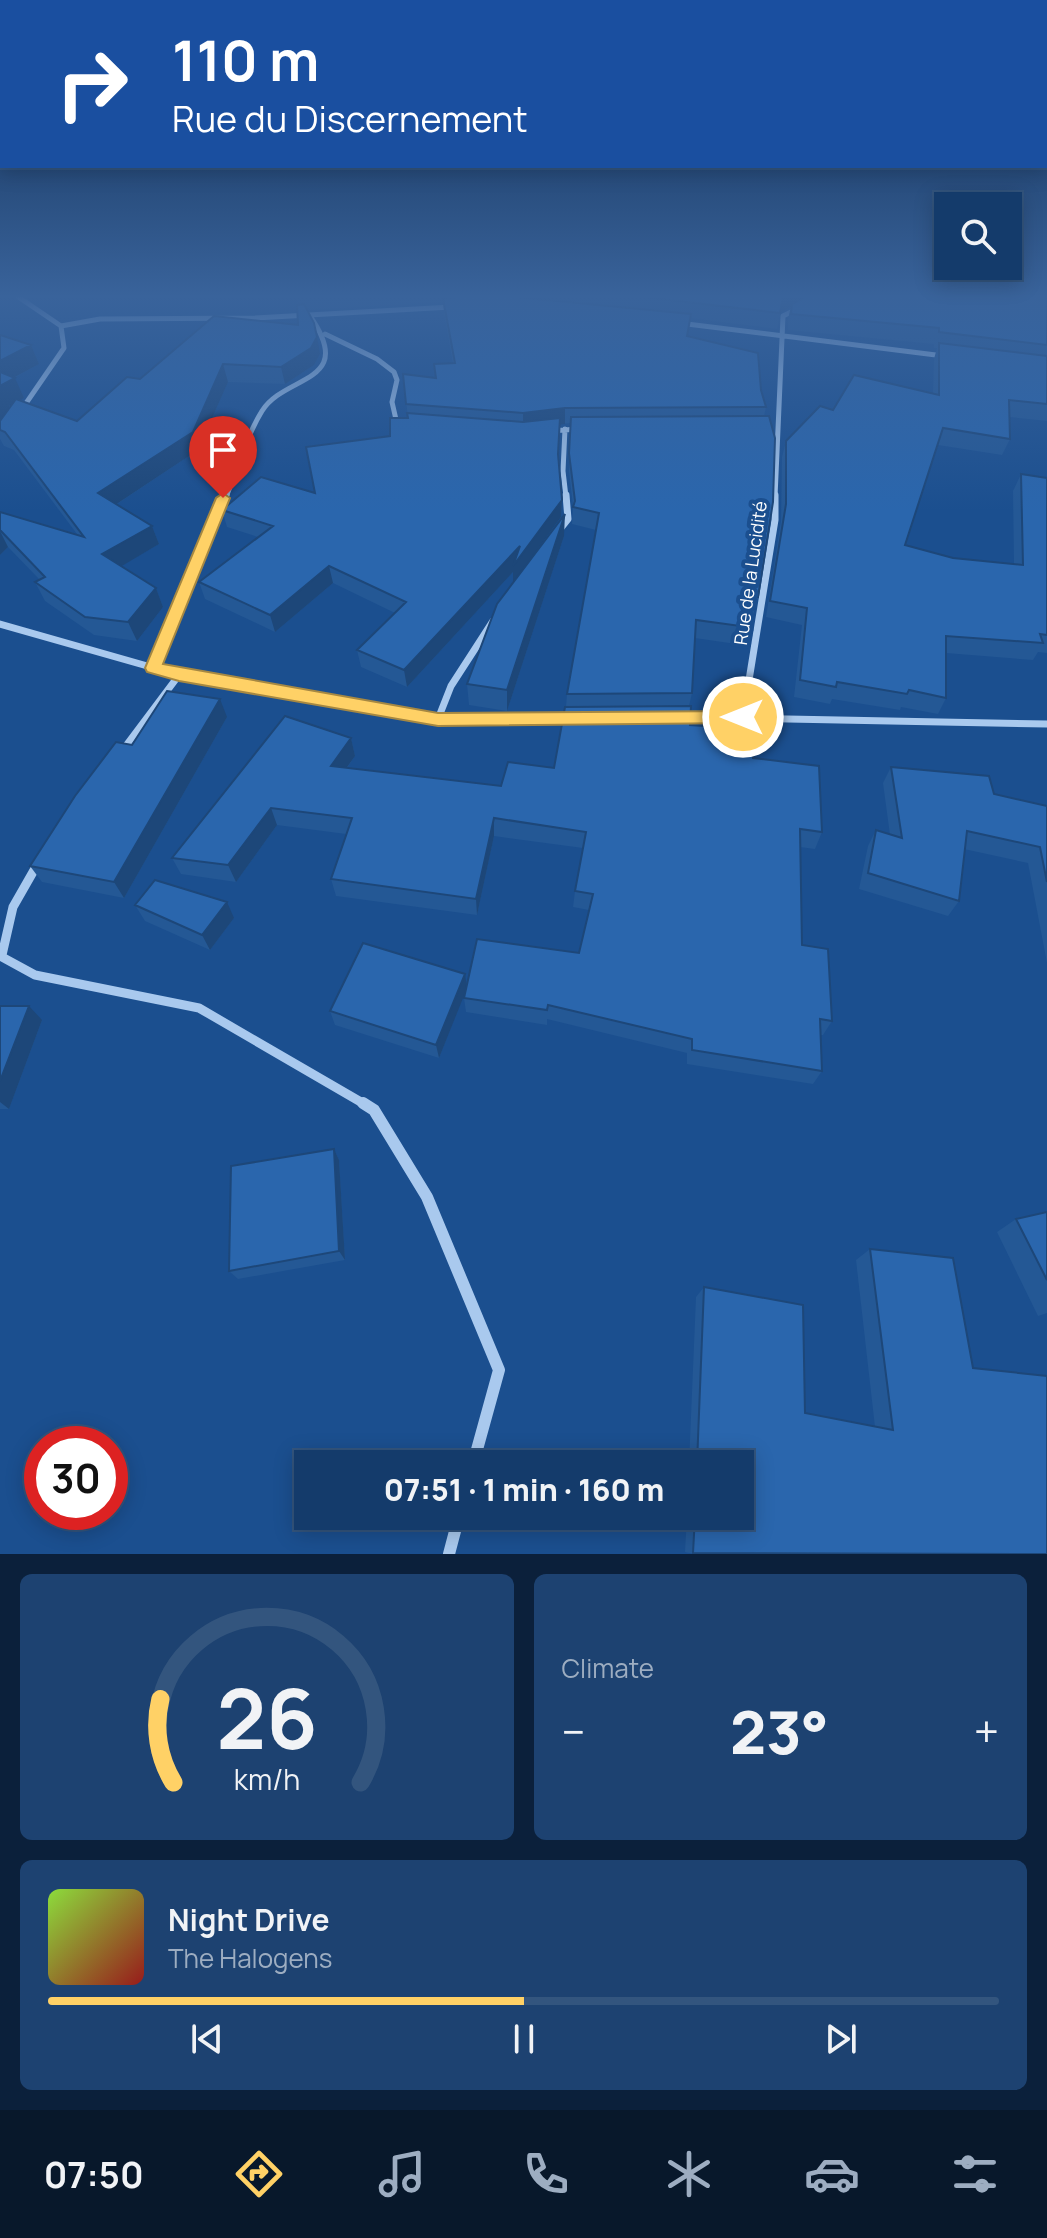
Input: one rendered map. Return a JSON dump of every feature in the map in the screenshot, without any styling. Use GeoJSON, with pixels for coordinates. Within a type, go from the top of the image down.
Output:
{"type":"FeatureCollection","features":[{"type":"Feature","properties":{"kind":"street"},"geometry":{"type":"LineString","coordinates":[[11,425],[51,367]]}},
{"type":"Feature","properties":{"kind":"street"},"geometry":{"type":"LineString","coordinates":[[153,668],[263,409],[280,394],[315,376],[319,367]]}},
{"type":"Feature","properties":{"kind":"street"},"geometry":{"type":"LineString","coordinates":[[387,367],[394,372],[397,380],[392,402],[397,424],[412,424]]}},
{"type":"Feature","properties":{"kind":"street","name":"Rue de la Lucidité"},"geometry":{"type":"LineString","coordinates":[[743,717],[775,520],[780,367]]}},
{"type":"Feature","properties":{"kind":"street"},"geometry":{"type":"LineString","coordinates":[[550,542],[568,519],[563,471],[565,429]]}},
{"type":"Feature","properties":{"kind":"street"},"geometry":{"type":"LineString","coordinates":[[537,432],[580,429]]}},
{"type":"Feature","properties":{"kind":"street"},"geometry":{"type":"LineString","coordinates":[[438,719],[451,686],[498,612]]}},
{"type":"Feature","properties":{"kind":"street"},"geometry":{"type":"LineString","coordinates":[[0,624],[179,675],[438,719],[576,718]]}},
{"type":"Feature","properties":{"kind":"street"},"geometry":{"type":"LineString","coordinates":[[114,761],[179,675]]}},
{"type":"Feature","properties":{"kind":"street"},"geometry":{"type":"LineString","coordinates":[[667,718],[1047,724]]}},
{"type":"Feature","properties":{"kind":"street"},"geometry":{"type":"LineString","coordinates":[[41,860],[22,885],[8,915],[1,955],[35,975],[199,1008],[374,1110],[427,1197],[499,1370],[477,1450]]}},
{"type":"Feature","properties":{"kind":"street"},"geometry":{"type":"LineString","coordinates":[[449,1554],[455,1530]]}},
{"type":"Feature","properties":{"kind":"building"},"geometry":{"type":"Polygon","coordinates":[[[155,367],[222,367],[193,432],[98,493],[152,526],[102,554],[156,588],[128,622],[85,617],[35,582],[45,577],[0,530],[0,512],[84,537],[5,432],[0,430],[0,421],[16,399],[77,421],[127,377],[140,379],[155,367]]]}},
{"type":"Feature","properties":{"kind":"building"},"geometry":{"type":"Polygon","coordinates":[[[434,367],[759,367],[766,407],[565,408],[523,413],[406,404],[403,374],[436,378],[434,367]]]}},
{"type":"Feature","properties":{"kind":"building"},"geometry":{"type":"Polygon","coordinates":[[[939,367],[1047,367],[1047,404],[1009,400],[1010,439],[943,428],[905,545],[953,558],[1023,565],[1021,474],[1047,478],[1047,635],[1040,634],[1043,643],[946,636],[946,698],[909,690],[907,694],[837,682],[836,687],[800,680],[807,608],[770,601],[786,504],[786,441],[820,406],[833,410],[854,375],[939,395],[939,367]]]}},
{"type":"Feature","properties":{"kind":"building"},"geometry":{"type":"Polygon","coordinates":[[[0,372],[15,378],[0,386],[0,372]]]}},
{"type":"Feature","properties":{"kind":"building"},"geometry":{"type":"Polygon","coordinates":[[[407,413],[523,422],[560,418],[558,454],[562,500],[513,566],[520,546],[404,670],[357,650],[406,602],[329,566],[270,615],[199,582],[273,526],[222,510],[261,477],[315,493],[306,447],[390,436],[390,418],[408,418],[407,413]]]}},
{"type":"Feature","properties":{"kind":"building"},"geometry":{"type":"Polygon","coordinates":[[[769,416],[775,438],[773,502],[758,597],[745,594],[740,626],[696,620],[692,693],[567,694],[599,513],[573,507],[575,501],[569,453],[571,417],[769,416]]]}},
{"type":"Feature","properties":{"kind":"building"},"geometry":{"type":"Polygon","coordinates":[[[565,514],[507,690],[467,684],[497,604],[565,514]]]}},
{"type":"Feature","properties":{"kind":"building"},"geometry":{"type":"Polygon","coordinates":[[[167,691],[220,699],[114,882],[30,866],[75,796],[116,742],[132,745],[167,691]]]}},
{"type":"Feature","properties":{"kind":"building"},"geometry":{"type":"Polygon","coordinates":[[[691,706],[690,725],[750,729],[753,758],[819,766],[822,832],[800,829],[802,945],[828,949],[832,1021],[820,1019],[822,1071],[692,1050],[692,1039],[548,1005],[547,1010],[464,998],[477,939],[579,953],[593,894],[575,891],[586,832],[494,818],[476,899],[331,879],[352,818],[271,808],[228,865],[172,858],[285,716],[351,738],[331,766],[501,786],[508,762],[554,768],[565,707],[691,706]]]}},
{"type":"Feature","properties":{"kind":"building"},"geometry":{"type":"Polygon","coordinates":[[[891,767],[989,776],[994,794],[1047,806],[1047,882],[1040,847],[967,831],[959,901],[868,873],[876,830],[902,838],[891,767]]]}},
{"type":"Feature","properties":{"kind":"building"},"geometry":{"type":"Polygon","coordinates":[[[155,880],[227,902],[202,935],[135,905],[155,880]]]}},
{"type":"Feature","properties":{"kind":"building"},"geometry":{"type":"Polygon","coordinates":[[[363,943],[465,974],[436,1045],[330,1011],[363,943]]]}},
{"type":"Feature","properties":{"kind":"building"},"geometry":{"type":"Polygon","coordinates":[[[0,1006],[29,1006],[0,1081],[0,1006]]]}},
{"type":"Feature","properties":{"kind":"building"},"geometry":{"type":"Polygon","coordinates":[[[334,1149],[339,1251],[229,1271],[231,1166],[334,1149]]]}},
{"type":"Feature","properties":{"kind":"building"},"geometry":{"type":"Polygon","coordinates":[[[1047,1212],[1047,1280],[1016,1219],[1047,1212]]]}},
{"type":"Feature","properties":{"kind":"building"},"geometry":{"type":"Polygon","coordinates":[[[870,1249],[953,1258],[973,1368],[1047,1376],[1047,1554],[693,1553],[694,1530],[754,1530],[754,1450],[698,1450],[704,1287],[803,1305],[805,1413],[893,1430],[870,1249]]]}},
{"type":"Feature","properties":{"kind":"route"},"geometry":{"type":"LineString","coordinates":[[223,498],[153,668],[438,719],[743,717]]}}]}
